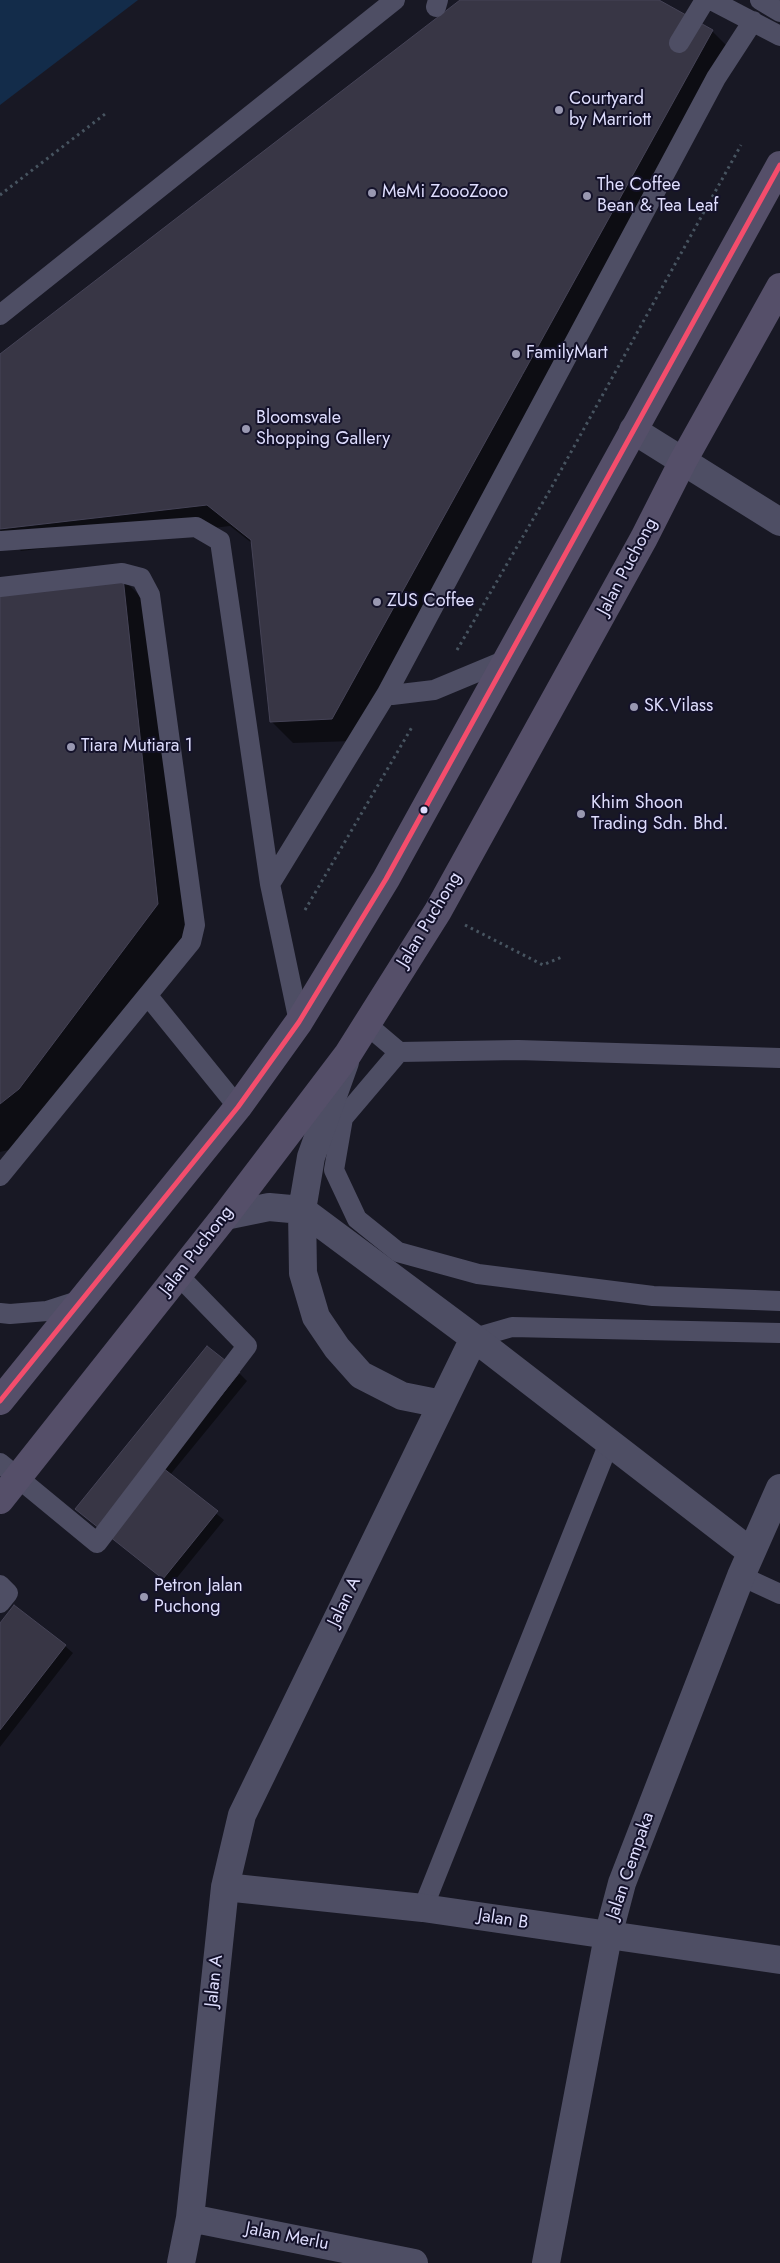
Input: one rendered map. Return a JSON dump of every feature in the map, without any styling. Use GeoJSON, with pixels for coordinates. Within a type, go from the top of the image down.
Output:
{"type":"FeatureCollection","features":[{"type":"Feature","properties":{"kind":"main road"},"geometry":{"type":"LineString","coordinates":[[0,1401],[238,1108],[299,1022],[386,879],[780,165]]}},
{"type":"Feature","properties":{"kind":"main road","name":"Jalan Puchong"},"geometry":{"type":"LineString","coordinates":[[0,1500],[9,1470],[178,1275],[348,1054],[438,911],[780,287]]}},
{"type":"Feature","properties":{"kind":"street"},"geometry":{"type":"LineString","coordinates":[[633,430],[780,522]]}},
{"type":"Feature","properties":{"kind":"street"},"geometry":{"type":"LineString","coordinates":[[348,1054],[311,1157],[302,1210],[302,1273],[316,1317],[338,1348],[362,1375],[402,1396],[442,1404]]}},
{"type":"Feature","properties":{"kind":"street"},"geometry":{"type":"LineString","coordinates":[[225,1216],[269,1207],[302,1210],[474,1338],[609,1443],[746,1564]]}},
{"type":"Feature","properties":{"kind":"street","name":"Jalan A"},"geometry":{"type":"LineString","coordinates":[[181,2263],[190,2218],[225,1887],[242,1815],[474,1338]]}},
{"type":"Feature","properties":{"kind":"street","name":"Jalan Cempaka"},"geometry":{"type":"LineString","coordinates":[[546,2263],[608,1936],[622,1883],[746,1564],[780,1488]]}},
{"type":"Feature","properties":{"kind":"street","name":"Jalan B"},"geometry":{"type":"LineString","coordinates":[[225,1887],[422,1908],[780,1960]]}},
{"type":"Feature","properties":{"kind":"street","name":"Jalan Merlu"},"geometry":{"type":"LineString","coordinates":[[190,2218],[374,2259],[414,2263]]}},
{"type":"Feature","properties":{"kind":"lane"},"geometry":{"type":"LineString","coordinates":[[0,315],[395,0]]}},
{"type":"Feature","properties":{"kind":"lane"},"geometry":{"type":"LineString","coordinates":[[679,43],[705,0]]}},
{"type":"Feature","properties":{"kind":"lane"},"geometry":{"type":"LineString","coordinates":[[711,0],[780,36]]}},
{"type":"Feature","properties":{"kind":"lane"},"geometry":{"type":"LineString","coordinates":[[760,0],[780,12]]}},
{"type":"Feature","properties":{"kind":"lane"},"geometry":{"type":"LineString","coordinates":[[270,884],[386,693],[716,78],[753,21]]}},
{"type":"Feature","properties":{"kind":"lane"},"geometry":{"type":"LineString","coordinates":[[0,541],[196,527],[220,541],[270,884],[299,1022]]}},
{"type":"Feature","properties":{"kind":"lane"},"geometry":{"type":"LineString","coordinates":[[0,587],[122,573],[141,578],[150,594],[195,924],[191,942],[0,1176]]}},
{"type":"Feature","properties":{"kind":"lane"},"geometry":{"type":"LineString","coordinates":[[386,693],[392,695],[434,690],[506,660]]}},
{"type":"Feature","properties":{"kind":"lane"},"geometry":{"type":"LineString","coordinates":[[148,996],[238,1108]]}},
{"type":"Feature","properties":{"kind":"lane"},"geometry":{"type":"LineString","coordinates":[[366,1024],[399,1052],[518,1050],[780,1058]]}},
{"type":"Feature","properties":{"kind":"lane"},"geometry":{"type":"LineString","coordinates":[[399,1052],[342,1118],[334,1170],[357,1219],[398,1252],[488,1275],[653,1296],[780,1301]]}},
{"type":"Feature","properties":{"kind":"lane"},"geometry":{"type":"LineString","coordinates":[[393,1278],[402,1253]]}},
{"type":"Feature","properties":{"kind":"lane"},"geometry":{"type":"LineString","coordinates":[[9,1470],[97,1543],[247,1346],[178,1275]]}},
{"type":"Feature","properties":{"kind":"lane"},"geometry":{"type":"LineString","coordinates":[[0,1313],[47,1311],[81,1300]]}},
{"type":"Feature","properties":{"kind":"lane"},"geometry":{"type":"LineString","coordinates":[[474,1338],[512,1327],[780,1333]]}},
{"type":"Feature","properties":{"kind":"lane"},"geometry":{"type":"LineString","coordinates":[[422,1908],[609,1443]]}},
{"type":"Feature","properties":{"kind":"lane"},"geometry":{"type":"LineString","coordinates":[[746,1564],[780,1594]]}},
{"type":"Feature","properties":{"kind":"lane"},"geometry":{"type":"LineString","coordinates":[[0,1585],[8,1592],[0,1603]]}},
{"type":"Feature","properties":{"kind":"path"},"geometry":{"type":"LineString","coordinates":[[0,195],[105,114]]}},
{"type":"Feature","properties":{"kind":"path"},"geometry":{"type":"LineString","coordinates":[[456,651],[550,490],[741,145]]}},
{"type":"Feature","properties":{"kind":"path"},"geometry":{"type":"LineString","coordinates":[[302,914],[412,727]]}},
{"type":"Feature","properties":{"kind":"path"},"geometry":{"type":"LineString","coordinates":[[438,911],[543,966],[562,956]]}},
{"type":"Feature","properties":{"kind":"water"},"geometry":{"type":"Polygon","coordinates":[[[0,0],[138,0],[0,105],[0,0]]]}},
{"type":"Feature","properties":{"kind":"building","name":"Bloomsvale Shopping Gallery"},"geometry":{"type":"Polygon","coordinates":[[[460,0],[659,0],[713,30],[332,719],[270,722],[251,540],[207,505],[0,529],[0,354],[460,0]]]}},
{"type":"Feature","properties":{"kind":"building","name":"Tiara Mutiara 1"},"geometry":{"type":"Polygon","coordinates":[[[123,577],[158,904],[19,1089],[0,1104],[0,591],[123,577]]]}},
{"type":"Feature","properties":{"kind":"building"},"geometry":{"type":"Polygon","coordinates":[[[207,1346],[240,1372],[163,1468],[218,1511],[163,1579],[75,1509],[207,1346]]]}},
{"type":"Feature","properties":{"kind":"building"},"geometry":{"type":"Polygon","coordinates":[[[14,1605],[66,1645],[0,1730],[0,1623],[14,1605]]]}},
{"type":"Feature","properties":{"kind":"transit line"},"geometry":{"type":"LineString","coordinates":[[0,1401],[238,1107],[299,1022],[386,879],[780,165]]}},
{"type":"Feature","properties":{"kind":"place","name":"Courtyard by Marriott"},"geometry":{"type":"Point","coordinates":[559,110]}},
{"type":"Feature","properties":{"kind":"place","name":"MeMi ZoooZooo"},"geometry":{"type":"Point","coordinates":[372,193]}},
{"type":"Feature","properties":{"kind":"place","name":"The Coffee Bean & Tea Leaf"},"geometry":{"type":"Point","coordinates":[587,196]}},
{"type":"Feature","properties":{"kind":"place","name":"FamilyMart"},"geometry":{"type":"Point","coordinates":[516,354]}},
{"type":"Feature","properties":{"kind":"place","name":"Bloomsvale Shopping Gallery"},"geometry":{"type":"Point","coordinates":[246,429]}},
{"type":"Feature","properties":{"kind":"place","name":"ZUS Coffee"},"geometry":{"type":"Point","coordinates":[377,602]}},
{"type":"Feature","properties":{"kind":"place","name":"SK.Vilass"},"geometry":{"type":"Point","coordinates":[634,707]}},
{"type":"Feature","properties":{"kind":"place","name":"Tiara Mutiara 1"},"geometry":{"type":"Point","coordinates":[71,747]}},
{"type":"Feature","properties":{"kind":"place","name":"Khim Shoon Trading Sdn. Bhd."},"geometry":{"type":"Point","coordinates":[581,814]}},
{"type":"Feature","properties":{"kind":"place","name":"Petron Jalan Puchong"},"geometry":{"type":"Point","coordinates":[144,1597]}}]}
